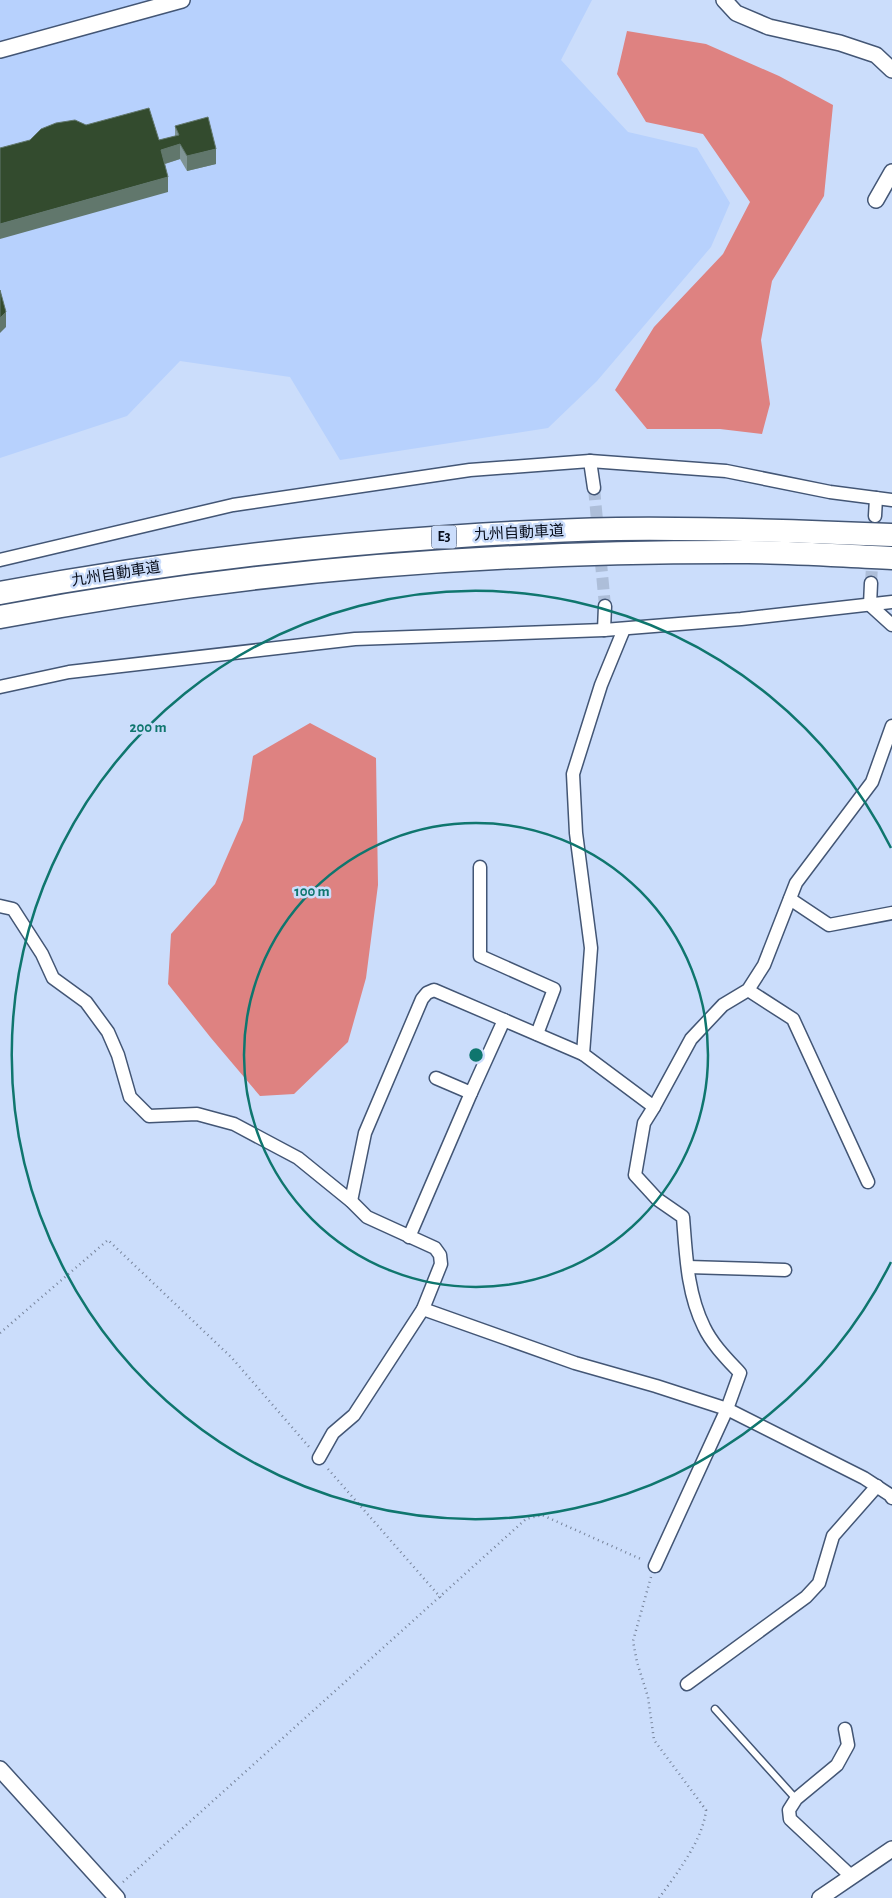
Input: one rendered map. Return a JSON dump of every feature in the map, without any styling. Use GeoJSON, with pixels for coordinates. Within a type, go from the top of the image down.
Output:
{"type":"FeatureCollection","features":[{"type":"Feature","properties":{"kind":"highway","name":"九州自動車道"},"geometry":{"type":"LineString","coordinates":[[0,593],[146,568],[380,541],[616,529],[751,529],[892,535]]}},
{"type":"Feature","properties":{"kind":"highway","name":"九州自動車道"},"geometry":{"type":"LineString","coordinates":[[0,617],[148,592],[276,576],[381,565],[505,556],[750,552],[892,558]]}},
{"type":"Feature","properties":{"kind":"street"},"geometry":{"type":"LineString","coordinates":[[0,50],[182,0]]}},
{"type":"Feature","properties":{"kind":"street"},"geometry":{"type":"LineString","coordinates":[[724,0],[736,13],[769,27],[840,43],[876,55],[892,70]]}},
{"type":"Feature","properties":{"kind":"street"},"geometry":{"type":"LineString","coordinates":[[876,200],[892,172]]}},
{"type":"Feature","properties":{"kind":"street"},"geometry":{"type":"LineString","coordinates":[[590,461],[594,488]]}},
{"type":"Feature","properties":{"kind":"street"},"geometry":{"type":"LineString","coordinates":[[0,560],[234,505],[470,470],[590,461],[726,470],[830,492],[892,500]]}},
{"type":"Feature","properties":{"kind":"street"},"geometry":{"type":"LineString","coordinates":[[875,516],[876,498]]}},
{"type":"Feature","properties":{"kind":"street"},"geometry":{"type":"LineString","coordinates":[[870,605],[871,583]]}},
{"type":"Feature","properties":{"kind":"street"},"geometry":{"type":"LineString","coordinates":[[0,687],[69,672],[354,640],[604,630],[892,602]]}},
{"type":"Feature","properties":{"kind":"street"},"geometry":{"type":"LineString","coordinates":[[870,605],[892,625]]}},
{"type":"Feature","properties":{"kind":"street"},"geometry":{"type":"LineString","coordinates":[[604,630],[605,606]]}},
{"type":"Feature","properties":{"kind":"street"},"geometry":{"type":"LineString","coordinates":[[583,1054],[591,948],[576,834],[574,774],[601,685],[624,628]]}},
{"type":"Feature","properties":{"kind":"street"},"geometry":{"type":"LineString","coordinates":[[655,1566],[727,1410],[740,1373],[704,1328],[690,1286],[683,1217],[657,1199],[634,1175],[644,1123],[691,1039],[723,1005],[748,990],[764,965],[796,883],[872,782],[892,726]]}},
{"type":"Feature","properties":{"kind":"street"},"geometry":{"type":"LineString","coordinates":[[480,867],[480,956],[554,989],[537,1034]]}},
{"type":"Feature","properties":{"kind":"street"},"geometry":{"type":"LineString","coordinates":[[790,899],[829,925],[892,913]]}},
{"type":"Feature","properties":{"kind":"street"},"geometry":{"type":"LineString","coordinates":[[0,906],[13,909],[42,954],[53,978],[86,1002],[108,1032],[118,1055],[130,1097],[149,1116],[197,1114],[234,1124],[298,1158],[351,1200],[367,1217],[435,1248],[440,1255],[441,1264],[423,1309],[354,1415],[333,1433],[319,1458]]}},
{"type":"Feature","properties":{"kind":"street"},"geometry":{"type":"LineString","coordinates":[[351,1200],[365,1133],[422,999],[427,993],[434,990],[583,1054],[654,1107]]}},
{"type":"Feature","properties":{"kind":"street"},"geometry":{"type":"LineString","coordinates":[[748,990],[793,1019],[868,1182]]}},
{"type":"Feature","properties":{"kind":"street"},"geometry":{"type":"LineString","coordinates":[[409,1236],[504,1020]]}},
{"type":"Feature","properties":{"kind":"street"},"geometry":{"type":"LineString","coordinates":[[436,1078],[471,1093]]}},
{"type":"Feature","properties":{"kind":"street"},"geometry":{"type":"LineString","coordinates":[[688,1266],[784,1270]]}},
{"type":"Feature","properties":{"kind":"street"},"geometry":{"type":"LineString","coordinates":[[423,1309],[575,1363],[656,1386],[727,1410],[864,1478],[892,1498]]}},
{"type":"Feature","properties":{"kind":"street"},"geometry":{"type":"LineString","coordinates":[[687,1684],[806,1597],[819,1583],[832,1536],[877,1486]]}},
{"type":"Feature","properties":{"kind":"street"},"geometry":{"type":"LineString","coordinates":[[845,1729],[848,1745],[838,1765],[796,1799],[790,1810],[790,1819],[852,1876]]}},
{"type":"Feature","properties":{"kind":"street"},"geometry":{"type":"LineString","coordinates":[[0,1769],[114,1895]]}},
{"type":"Feature","properties":{"kind":"street"},"geometry":{"type":"LineString","coordinates":[[820,1898],[892,1849]]}},
{"type":"Feature","properties":{"kind":"lane"},"geometry":{"type":"LineString","coordinates":[[715,1709],[796,1799]]}},
{"type":"Feature","properties":{"kind":"path"},"geometry":{"type":"LineString","coordinates":[[0,1333],[108,1240],[232,1358],[441,1598]]}},
{"type":"Feature","properties":{"kind":"path"},"geometry":{"type":"LineString","coordinates":[[114,1895],[526,1519],[542,1515],[655,1566],[633,1641],[637,1662],[648,1697],[654,1740],[706,1810],[697,1839],[659,1898]]}},
{"type":"Feature","properties":{"kind":"shaded area"},"geometry":{"type":"Polygon","coordinates":[[[0,0],[592,0],[561,60],[628,132],[697,148],[730,203],[711,247],[597,381],[548,428],[340,460],[290,377],[180,361],[127,416],[0,458],[0,0]]]}},
{"type":"Feature","properties":{"kind":"shaded area"},"geometry":{"type":"Polygon","coordinates":[[[627,31],[706,44],[779,76],[833,105],[824,196],[772,281],[761,340],[770,404],[762,434],[720,429],[647,429],[615,390],[654,327],[723,254],[750,202],[703,134],[646,122],[617,74],[627,31]]]}},
{"type":"Feature","properties":{"kind":"shaded area"},"geometry":{"type":"Polygon","coordinates":[[[310,723],[376,758],[378,885],[366,978],[348,1042],[294,1094],[260,1096],[168,984],[171,934],[215,884],[243,820],[253,756],[310,723]]]}},
{"type":"Feature","properties":{"kind":"building"},"geometry":{"type":"Polygon","coordinates":[[[149,108],[159,140],[179,135],[175,126],[208,117],[216,149],[187,156],[180,144],[161,150],[168,177],[0,224],[0,148],[30,140],[41,129],[56,123],[75,120],[86,125],[149,108]]]}},
{"type":"Feature","properties":{"kind":"building"},"geometry":{"type":"Polygon","coordinates":[[[0,290],[6,312],[0,318],[0,290]]]}},
{"type":"Feature","properties":{"kind":"tunnel"},"geometry":{"type":"LineString","coordinates":[[594,488],[605,606]]}},
{"type":"Feature","properties":{"kind":"tunnel"},"geometry":{"type":"LineString","coordinates":[[871,583],[875,516]]}}]}
